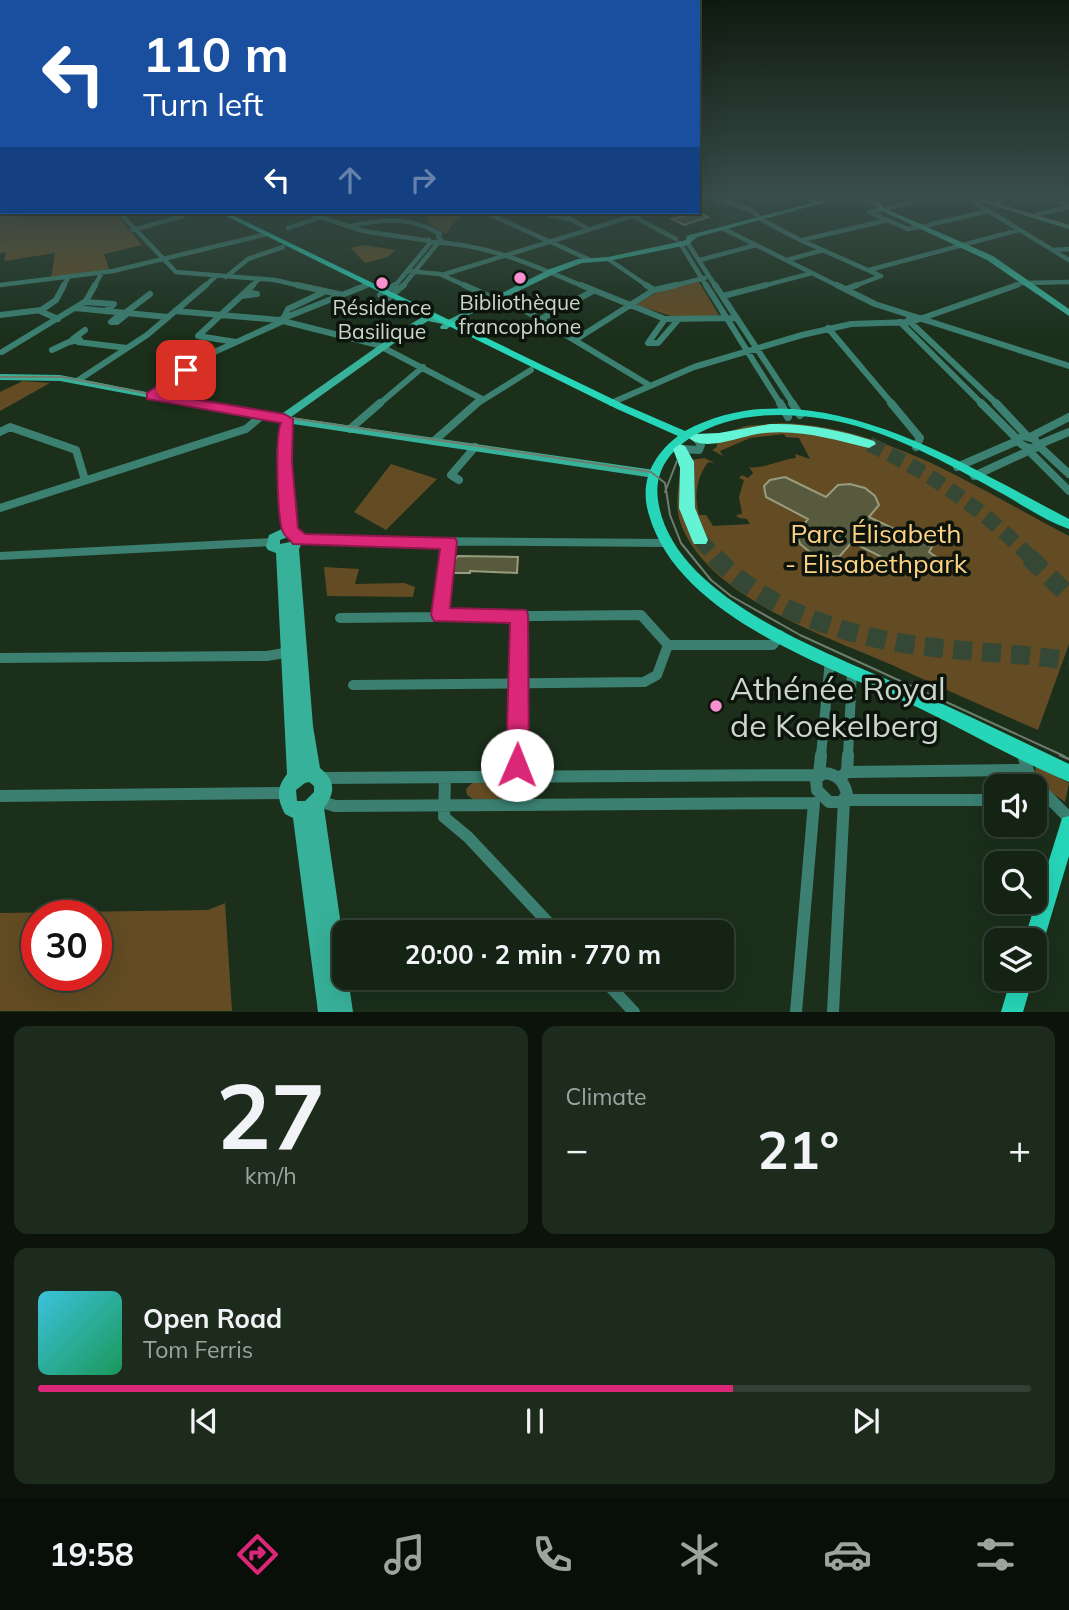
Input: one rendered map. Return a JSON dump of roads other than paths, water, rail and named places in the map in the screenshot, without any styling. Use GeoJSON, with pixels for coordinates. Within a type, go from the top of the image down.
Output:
{"type":"FeatureCollection","features":[{"type":"Feature","properties":{"kind":"highway"},"geometry":{"type":"LineString","coordinates":[[700,540],[688,512],[685,494],[689,466],[684,442],[722,439],[756,430],[788,428],[822,431],[869,444]]}},
{"type":"Feature","properties":{"kind":"main road"},"geometry":{"type":"LineString","coordinates":[[274,241],[366,285]]}},
{"type":"Feature","properties":{"kind":"main road"},"geometry":{"type":"LineString","coordinates":[[277,241],[531,370],[684,442]]}},
{"type":"Feature","properties":{"kind":"main road"},"geometry":{"type":"LineString","coordinates":[[387,295],[426,318],[611,402],[684,442]]}},
{"type":"Feature","properties":{"kind":"main road"},"geometry":{"type":"LineString","coordinates":[[1069,524],[916,447],[869,427],[816,415],[724,419],[664,455],[654,474],[653,509],[667,543],[688,570],[710,591],[774,632],[1069,774]]}},
{"type":"Feature","properties":{"kind":"main road"},"geometry":{"type":"LineString","coordinates":[[1038,928],[1069,825]]}},
{"type":"Feature","properties":{"kind":"main road"},"geometry":{"type":"LineString","coordinates":[[1012,1012],[1018,991]]}},
{"type":"Feature","properties":{"kind":"street"},"geometry":{"type":"LineString","coordinates":[[144,241],[162,260],[182,274],[259,279],[343,295]]}},
{"type":"Feature","properties":{"kind":"street"},"geometry":{"type":"LineString","coordinates":[[0,285],[101,274],[239,241]]}},
{"type":"Feature","properties":{"kind":"street"},"geometry":{"type":"LineString","coordinates":[[387,295],[430,241]]}},
{"type":"Feature","properties":{"kind":"street"},"geometry":{"type":"LineString","coordinates":[[387,295],[415,272],[440,241]]}},
{"type":"Feature","properties":{"kind":"street"},"geometry":{"type":"LineString","coordinates":[[442,241],[472,244],[508,255],[665,320],[737,318]]}},
{"type":"Feature","properties":{"kind":"street"},"geometry":{"type":"LineString","coordinates":[[446,325],[550,272],[588,259],[608,259],[680,241]]}},
{"type":"Feature","properties":{"kind":"street"},"geometry":{"type":"LineString","coordinates":[[681,241],[700,260],[712,278],[757,348],[793,414]]}},
{"type":"Feature","properties":{"kind":"street"},"geometry":{"type":"LineString","coordinates":[[681,241],[746,351],[793,414]]}},
{"type":"Feature","properties":{"kind":"street"},"geometry":{"type":"LineString","coordinates":[[749,241],[911,322],[1069,474]]}},
{"type":"Feature","properties":{"kind":"street"},"geometry":{"type":"LineString","coordinates":[[803,241],[869,270],[880,278],[846,289]]}},
{"type":"Feature","properties":{"kind":"street"},"geometry":{"type":"LineString","coordinates":[[962,241],[1069,306]]}},
{"type":"Feature","properties":{"kind":"street"},"geometry":{"type":"LineString","coordinates":[[869,270],[973,241]]}},
{"type":"Feature","properties":{"kind":"street"},"geometry":{"type":"LineString","coordinates":[[1038,241],[1069,260]]}},
{"type":"Feature","properties":{"kind":"street"},"geometry":{"type":"LineString","coordinates":[[442,275],[550,242],[588,259]]}},
{"type":"Feature","properties":{"kind":"street"},"geometry":{"type":"LineString","coordinates":[[700,260],[757,245]]}},
{"type":"Feature","properties":{"kind":"street"},"geometry":{"type":"LineString","coordinates":[[226,277],[248,259],[283,247]]}},
{"type":"Feature","properties":{"kind":"street"},"geometry":{"type":"LineString","coordinates":[[1052,250],[1069,249]]}},
{"type":"Feature","properties":{"kind":"street"},"geometry":{"type":"LineString","coordinates":[[787,260],[823,250]]}},
{"type":"Feature","properties":{"kind":"street"},"geometry":{"type":"LineString","coordinates":[[608,259],[654,290]]}},
{"type":"Feature","properties":{"kind":"street"},"geometry":{"type":"LineString","coordinates":[[407,271],[442,275],[498,297],[649,385]]}},
{"type":"Feature","properties":{"kind":"street"},"geometry":{"type":"LineString","coordinates":[[723,296],[812,273]]}},
{"type":"Feature","properties":{"kind":"street"},"geometry":{"type":"LineString","coordinates":[[1,352],[85,302],[101,274]]}},
{"type":"Feature","properties":{"kind":"street"},"geometry":{"type":"LineString","coordinates":[[77,381],[127,348],[216,276]]}},
{"type":"Feature","properties":{"kind":"street"},"geometry":{"type":"LineString","coordinates":[[0,315],[41,310],[56,300],[68,278]]}},
{"type":"Feature","properties":{"kind":"street"},"geometry":{"type":"LineString","coordinates":[[575,340],[654,290],[701,278],[712,278]]}},
{"type":"Feature","properties":{"kind":"street"},"geometry":{"type":"LineString","coordinates":[[236,342],[198,336],[259,279]]}},
{"type":"Feature","properties":{"kind":"street"},"geometry":{"type":"LineString","coordinates":[[611,402],[649,385],[746,351],[828,328],[851,324],[911,322],[1031,283],[1069,282]]}},
{"type":"Feature","properties":{"kind":"street"},"geometry":{"type":"LineString","coordinates":[[1031,283],[1069,313]]}},
{"type":"Feature","properties":{"kind":"street"},"geometry":{"type":"LineString","coordinates":[[152,396],[201,358],[366,285]]}},
{"type":"Feature","properties":{"kind":"street"},"geometry":{"type":"LineString","coordinates":[[284,320],[288,309],[326,291]]}},
{"type":"Feature","properties":{"kind":"street"},"geometry":{"type":"LineString","coordinates":[[541,320],[593,291]]}},
{"type":"Feature","properties":{"kind":"street"},"geometry":{"type":"LineString","coordinates":[[125,313],[150,294]]}},
{"type":"Feature","properties":{"kind":"street"},"geometry":{"type":"LineString","coordinates":[[85,302],[114,304],[106,311]]}},
{"type":"Feature","properties":{"kind":"street"},"geometry":{"type":"LineString","coordinates":[[884,308],[1069,366]]}},
{"type":"Feature","properties":{"kind":"street"},"geometry":{"type":"LineString","coordinates":[[75,309],[168,317]]}},
{"type":"Feature","properties":{"kind":"street"},"geometry":{"type":"LineString","coordinates":[[41,310],[40,313],[58,319]]}},
{"type":"Feature","properties":{"kind":"street"},"geometry":{"type":"LineString","coordinates":[[175,311],[284,320],[382,346],[482,400]]}},
{"type":"Feature","properties":{"kind":"street"},"geometry":{"type":"LineString","coordinates":[[426,318],[382,346],[333,384],[292,409],[287,420],[276,426],[304,780],[288,805],[443,806],[817,799],[834,803],[844,800],[984,800]]}},
{"type":"Feature","properties":{"kind":"street"},"geometry":{"type":"LineString","coordinates":[[665,320],[648,343],[658,343],[677,321]]}},
{"type":"Feature","properties":{"kind":"street"},"geometry":{"type":"LineString","coordinates":[[900,323],[1017,440],[1029,448],[1069,491]]}},
{"type":"Feature","properties":{"kind":"street"},"geometry":{"type":"LineString","coordinates":[[828,328],[920,438],[916,447]]}},
{"type":"Feature","properties":{"kind":"street"},"geometry":{"type":"LineString","coordinates":[[52,351],[73,341],[85,330]]}},
{"type":"Feature","properties":{"kind":"street"},"geometry":{"type":"LineString","coordinates":[[909,331],[922,331]]}},
{"type":"Feature","properties":{"kind":"street"},"geometry":{"type":"LineString","coordinates":[[73,341],[127,348]]}},
{"type":"Feature","properties":{"kind":"street"},"geometry":{"type":"LineString","coordinates":[[350,429],[423,367]]}},
{"type":"Feature","properties":{"kind":"street"},"geometry":{"type":"LineString","coordinates":[[434,441],[482,400],[531,370]]}},
{"type":"Feature","properties":{"kind":"street"},"geometry":{"type":"LineString","coordinates":[[0,377],[44,377],[77,381],[287,420],[654,474]]}},
{"type":"Feature","properties":{"kind":"street"},"geometry":{"type":"LineString","coordinates":[[196,405],[204,409],[287,420]]}},
{"type":"Feature","properties":{"kind":"street"},"geometry":{"type":"LineString","coordinates":[[957,467],[1069,417]]}},
{"type":"Feature","properties":{"kind":"street"},"geometry":{"type":"LineString","coordinates":[[0,508],[246,429],[260,418]]}},
{"type":"Feature","properties":{"kind":"street"},"geometry":{"type":"LineString","coordinates":[[0,423],[76,450],[81,457],[85,480]]}},
{"type":"Feature","properties":{"kind":"street"},"geometry":{"type":"LineString","coordinates":[[0,432],[10,427]]}},
{"type":"Feature","properties":{"kind":"street"},"geometry":{"type":"LineString","coordinates":[[974,476],[1026,452],[1029,448],[1069,432]]}},
{"type":"Feature","properties":{"kind":"street"},"geometry":{"type":"LineString","coordinates":[[459,480],[451,475],[475,447]]}},
{"type":"Feature","properties":{"kind":"street"},"geometry":{"type":"LineString","coordinates":[[0,556],[286,541],[667,543]]}},
{"type":"Feature","properties":{"kind":"street"},"geometry":{"type":"LineString","coordinates":[[440,615],[449,542]]}},
{"type":"Feature","properties":{"kind":"street"},"geometry":{"type":"LineString","coordinates":[[516,804],[519,615]]}},
{"type":"Feature","properties":{"kind":"street"},"geometry":{"type":"LineString","coordinates":[[340,618],[641,615],[668,645],[774,645],[774,632]]}},
{"type":"Feature","properties":{"kind":"street"},"geometry":{"type":"LineString","coordinates":[[353,685],[644,682],[657,675],[668,645]]}},
{"type":"Feature","properties":{"kind":"street"},"geometry":{"type":"LineString","coordinates":[[0,658],[267,656],[295,651]]}},
{"type":"Feature","properties":{"kind":"street"},"geometry":{"type":"LineString","coordinates":[[796,1012],[817,799],[815,784],[819,775],[830,660]]}},
{"type":"Feature","properties":{"kind":"street"},"geometry":{"type":"LineString","coordinates":[[833,1012],[846,790],[843,775],[852,669]]}},
{"type":"Feature","properties":{"kind":"street"},"geometry":{"type":"LineString","coordinates":[[1023,751],[1027,774]]}},
{"type":"Feature","properties":{"kind":"street"},"geometry":{"type":"LineString","coordinates":[[0,796],[304,780],[1002,773],[1025,770]]}},
{"type":"Feature","properties":{"kind":"street"},"geometry":{"type":"LineString","coordinates":[[445,778],[444,817],[457,831],[468,837],[546,920]]}},
{"type":"Feature","properties":{"kind":"street"},"geometry":{"type":"LineString","coordinates":[[304,780],[324,790],[311,806],[329,1012]]}},
{"type":"Feature","properties":{"kind":"street"},"geometry":{"type":"LineString","coordinates":[[1047,803],[1069,818]]}},
{"type":"Feature","properties":{"kind":"street"},"geometry":{"type":"LineString","coordinates":[[311,806],[342,1012]]}},
{"type":"Feature","properties":{"kind":"street"},"geometry":{"type":"LineString","coordinates":[[613,990],[634,1012]]}},
{"type":"Feature","properties":{"kind":"tunnel"},"geometry":{"type":"LineString","coordinates":[[869,444],[914,467],[975,508],[1031,558]]}},
{"type":"Feature","properties":{"kind":"tunnel"},"geometry":{"type":"LineString","coordinates":[[700,540],[717,558]]}},
{"type":"Feature","properties":{"kind":"tunnel"},"geometry":{"type":"LineString","coordinates":[[715,557],[736,577],[760,594],[814,620],[843,630],[901,643],[1069,661]]}},
{"type":"Feature","properties":{"kind":"tunnel"},"geometry":{"type":"LineString","coordinates":[[1029,557],[1069,596]]}},
{"type":"Feature","properties":{"kind":"tram line"},"geometry":{"type":"LineString","coordinates":[[0,377],[62,377],[217,407],[651,472],[665,483],[666,489]]}},
{"type":"Feature","properties":{"kind":"tram line"},"geometry":{"type":"LineString","coordinates":[[666,489],[677,461]]}},
{"type":"Feature","properties":{"kind":"tram line"},"geometry":{"type":"LineString","coordinates":[[666,489],[670,515],[681,543],[711,580],[731,596],[800,635],[1064,756]]}},
{"type":"Feature","properties":{"kind":"tram line"},"geometry":{"type":"LineString","coordinates":[[1060,755],[1069,759]]}},
{"type":"Feature","properties":{"kind":"place","name":"Bibliothèque francophone"},"geometry":{"type":"Point","coordinates":[520,278]}},
{"type":"Feature","properties":{"kind":"place","name":"Résidence Basilique"},"geometry":{"type":"Point","coordinates":[382,283]}},
{"type":"Feature","properties":{"kind":"place","name":"Athénée Royal de Koekelberg"},"geometry":{"type":"Point","coordinates":[716,706]}},
{"type":"Feature","properties":{"kind":"park label","name":"Parc Élisabeth - Elisabethpark"},"geometry":{"type":"Point","coordinates":[876,548]}}]}
